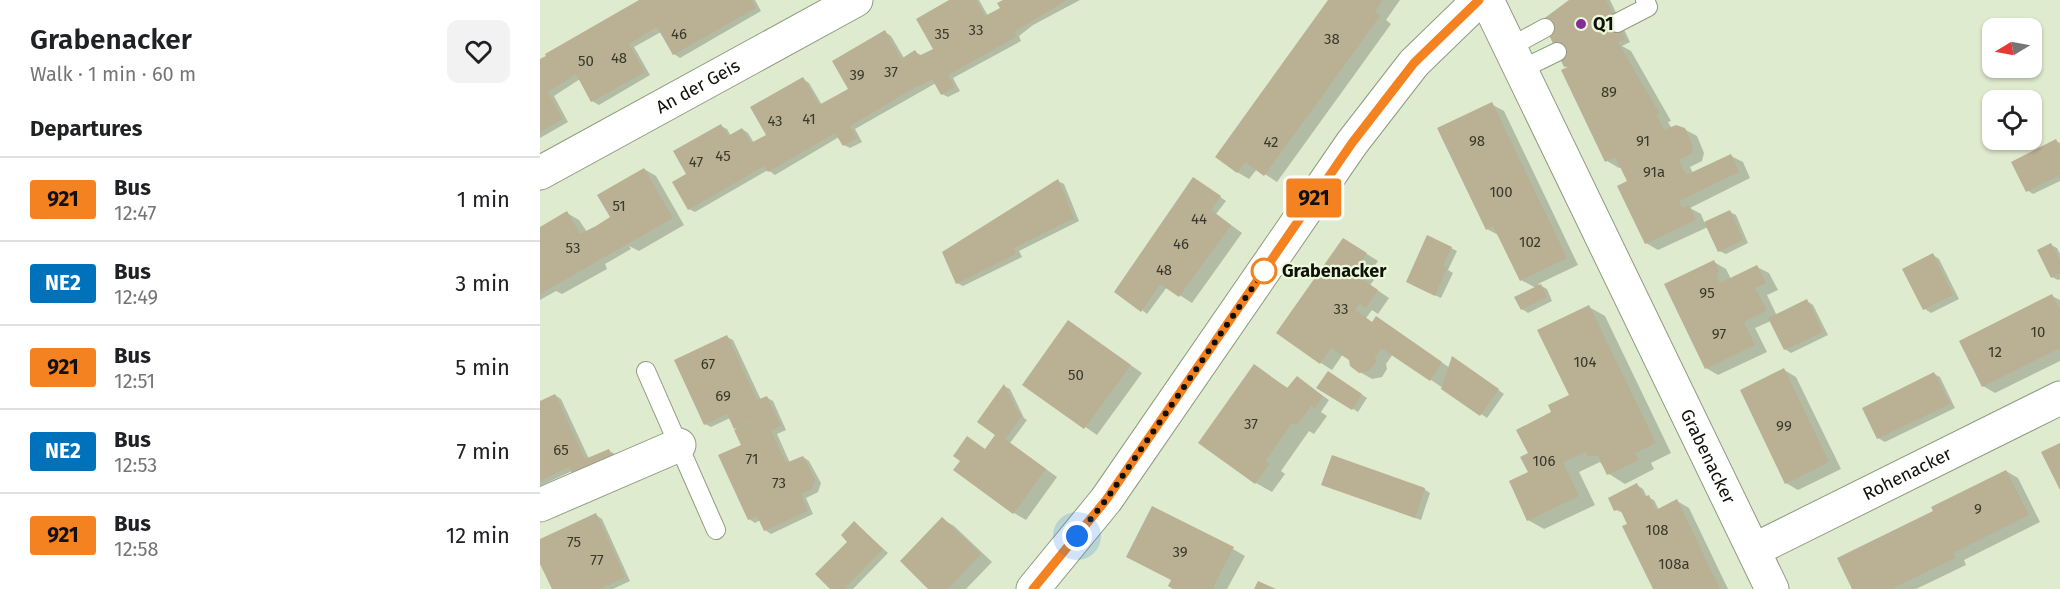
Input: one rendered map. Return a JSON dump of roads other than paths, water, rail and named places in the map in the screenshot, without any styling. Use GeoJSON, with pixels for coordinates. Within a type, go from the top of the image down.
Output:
{"type":"FeatureCollection","features":[{"type":"Feature","properties":{"kind":"street","name":"An der Geis"},"geometry":{"type":"LineString","coordinates":[[540,173],[856,0]]}},
{"type":"Feature","properties":{"kind":"street"},"geometry":{"type":"LineString","coordinates":[[1033,589],[1106,500],[1352,143],[1414,63],[1479,0]]}},
{"type":"Feature","properties":{"kind":"street","name":"Grabenacker"},"geometry":{"type":"LineString","coordinates":[[1487,0],[1772,589]]}},
{"type":"Feature","properties":{"kind":"street","name":"Rohenacker"},"geometry":{"type":"LineString","coordinates":[[1754,550],[2060,398]]}},
{"type":"Feature","properties":{"kind":"street"},"geometry":{"type":"LineString","coordinates":[[540,505],[679,445]]}},
{"type":"Feature","properties":{"kind":"lane"},"geometry":{"type":"LineString","coordinates":[[1617,23],[1648,8],[1645,0]]}},
{"type":"Feature","properties":{"kind":"lane"},"geometry":{"type":"LineString","coordinates":[[1515,59],[1545,28]]}},
{"type":"Feature","properties":{"kind":"lane"},"geometry":{"type":"LineString","coordinates":[[1515,59],[1557,52]]}},
{"type":"Feature","properties":{"kind":"lane"},"geometry":{"type":"LineString","coordinates":[[646,371],[716,530]]}},
{"type":"Feature","properties":{"kind":"place","name":"Q1"},"geometry":{"type":"Point","coordinates":[1581,24]}},
{"type":"Feature","properties":{"kind":"place","name":"Grabenacker"},"geometry":{"type":"Point","coordinates":[1264,271]}}]}
